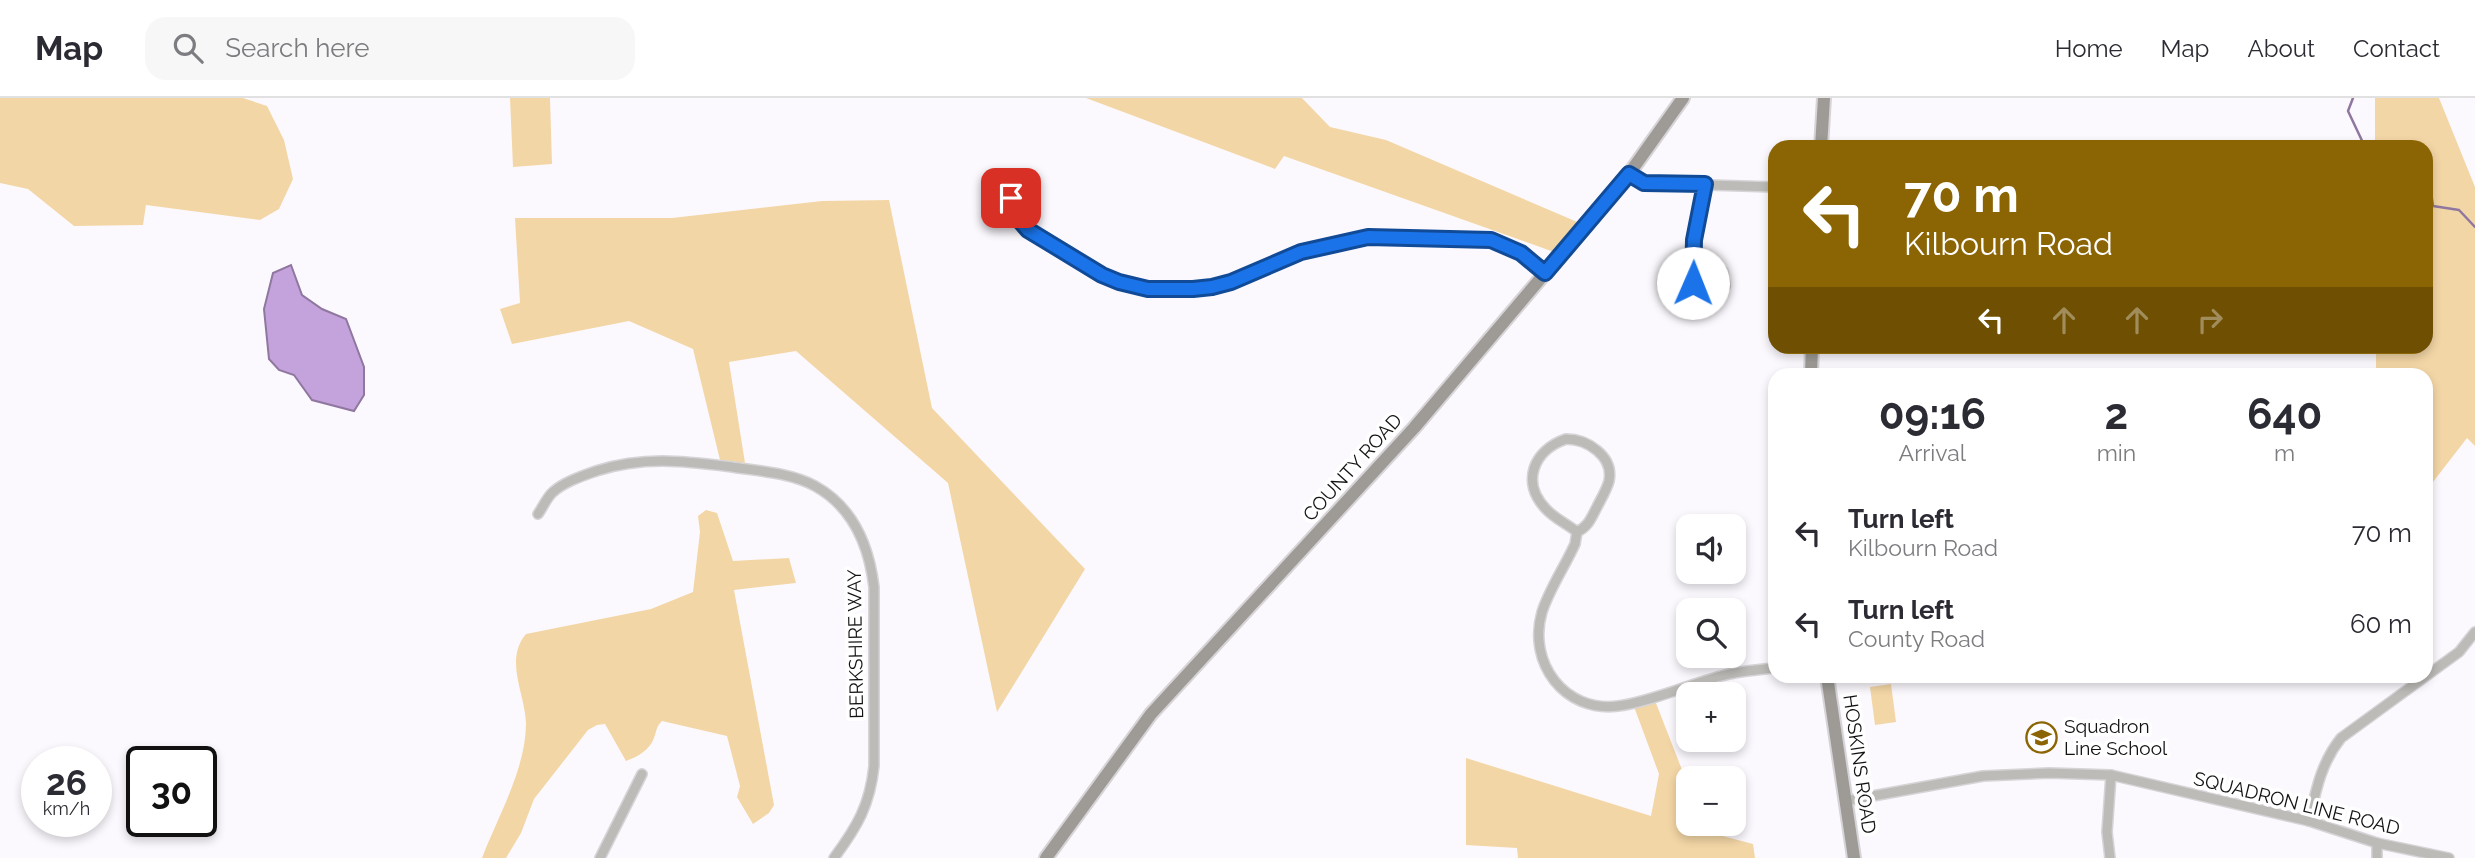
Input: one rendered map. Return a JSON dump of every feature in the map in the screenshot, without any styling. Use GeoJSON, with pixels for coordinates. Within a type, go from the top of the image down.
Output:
{"type":"FeatureCollection","features":[{"type":"Feature","properties":{"kind":"street","name":"COUNTY ROAD"},"geometry":{"type":"LineString","coordinates":[[1046,858],[1151,714],[1414,428],[1629,174],[1683,98]]}},
{"type":"Feature","properties":{"kind":"street"},"geometry":{"type":"LineString","coordinates":[[1821,140],[1824,98]]}},
{"type":"Feature","properties":{"kind":"street"},"geometry":{"type":"LineString","coordinates":[[1629,174],[1644,183],[1768,187]]}},
{"type":"Feature","properties":{"kind":"street"},"geometry":{"type":"LineString","coordinates":[[1693,255],[1723,272],[1725,286],[1717,296],[1704,297],[1695,291],[1692,281],[1693,255],[1705,184]]}},
{"type":"Feature","properties":{"kind":"street"},"geometry":{"type":"LineString","coordinates":[[1011,198],[1015,215],[1028,230],[1102,275],[1148,289],[1212,287],[1231,282],[1301,252],[1368,237],[1491,240],[1521,253],[1545,273]]}},
{"type":"Feature","properties":{"kind":"street"},"geometry":{"type":"LineString","coordinates":[[1566,439],[1578,439],[1597,450],[1607,464],[1609,479],[1588,526],[1577,532],[1547,511],[1538,498],[1533,483],[1534,468],[1541,453],[1566,439]]}},
{"type":"Feature","properties":{"kind":"street","name":"BERKSHIRE WAY"},"geometry":{"type":"LineString","coordinates":[[538,514],[552,492],[580,476],[631,462],[657,459],[747,469],[794,478],[815,486],[842,509],[858,528],[866,546],[873,575],[874,766],[864,812],[834,858]]}},
{"type":"Feature","properties":{"kind":"street"},"geometry":{"type":"LineString","coordinates":[[1577,532],[1575,544],[1542,612],[1539,631],[1544,663],[1559,687],[1569,695],[1597,707],[1620,706],[1725,674],[1768,669]]}},
{"type":"Feature","properties":{"kind":"street"},"geometry":{"type":"LineString","coordinates":[[2433,671],[2459,652],[2475,632]]}},
{"type":"Feature","properties":{"kind":"street","name":"HOSKINS ROAD"},"geometry":{"type":"LineString","coordinates":[[1828,683],[1854,858]]}},
{"type":"Feature","properties":{"kind":"street"},"geometry":{"type":"LineString","coordinates":[[2309,821],[2320,770],[2330,751],[2341,738],[2416,683]]}},
{"type":"Feature","properties":{"kind":"street","name":"SQUADRON LINE ROAD"},"geometry":{"type":"LineString","coordinates":[[1845,801],[1983,776],[2066,773],[2111,775],[2309,821],[2377,843],[2449,858]]}},
{"type":"Feature","properties":{"kind":"street"},"geometry":{"type":"LineString","coordinates":[[600,858],[642,774]]}},
{"type":"Feature","properties":{"kind":"street"},"geometry":{"type":"LineString","coordinates":[[2110,858],[2107,831],[2111,775]]}},
{"type":"Feature","properties":{"kind":"street"},"geometry":{"type":"LineString","coordinates":[[2377,843],[2377,858]]}},
{"type":"Feature","properties":{"kind":"shaded area"},"geometry":{"type":"Polygon","coordinates":[[[0,98],[243,98],[267,106],[284,140],[293,179],[279,209],[260,220],[146,205],[143,225],[74,226],[28,189],[0,183],[0,98]]]}},
{"type":"Feature","properties":{"kind":"shaded area"},"geometry":{"type":"Polygon","coordinates":[[[510,98],[550,98],[552,164],[513,167],[510,98]]]}},
{"type":"Feature","properties":{"kind":"shaded area"},"geometry":{"type":"Polygon","coordinates":[[[1086,98],[1302,98],[1330,127],[1386,140],[1582,224],[1554,252],[1284,156],[1275,169],[1086,98]]]}},
{"type":"Feature","properties":{"kind":"shaded area"},"geometry":{"type":"Polygon","coordinates":[[[2375,98],[2439,98],[2475,187],[2475,446],[2467,438],[2433,482],[2433,368],[2376,368],[2376,354],[2433,354],[2433,140],[2375,140],[2375,98]]]}},
{"type":"Feature","properties":{"kind":"shaded area"},"geometry":{"type":"Polygon","coordinates":[[[889,200],[932,408],[1085,569],[997,712],[948,483],[796,351],[729,362],[745,463],[720,460],[693,349],[629,321],[512,344],[500,309],[520,303],[515,218],[672,218],[822,201],[889,200]]]}},
{"type":"Feature","properties":{"kind":"shaded area"},"geometry":{"type":"Polygon","coordinates":[[[291,265],[302,295],[322,309],[346,319],[364,367],[364,395],[354,411],[312,400],[294,375],[279,370],[269,359],[264,309],[273,273],[291,265]]]}},
{"type":"Feature","properties":{"kind":"shaded area"},"geometry":{"type":"Polygon","coordinates":[[[706,510],[717,513],[733,561],[789,558],[796,583],[734,590],[774,805],[769,813],[753,824],[737,797],[740,786],[727,736],[662,721],[649,746],[626,761],[605,724],[597,725],[588,730],[534,799],[521,833],[506,858],[482,858],[510,792],[525,740],[525,712],[516,666],[520,644],[526,634],[651,609],[693,592],[700,532],[698,516],[706,510]]]}},
{"type":"Feature","properties":{"kind":"shaded area"},"geometry":{"type":"Polygon","coordinates":[[[1891,684],[1896,722],[1875,725],[1870,687],[1891,684]]]}},
{"type":"Feature","properties":{"kind":"shaded area"},"geometry":{"type":"Polygon","coordinates":[[[1654,698],[1681,766],[1676,766],[1676,836],[1723,836],[1753,844],[1755,858],[1518,858],[1517,848],[1466,845],[1466,758],[1651,816],[1659,774],[1633,704],[1654,698]]]}},
{"type":"Feature","properties":{"kind":"waterway"},"geometry":{"type":"LineString","coordinates":[[2353,98],[2348,111],[2362,140]]}},
{"type":"Feature","properties":{"kind":"waterway"},"geometry":{"type":"LineString","coordinates":[[2433,206],[2459,210],[2475,227]]}},
{"type":"Feature","properties":{"kind":"place","name":"Squadron Line School"},"geometry":{"type":"Point","coordinates":[2041,737]}},
{"type":"Feature","properties":{"kind":"route"},"geometry":{"type":"LineString","coordinates":[[1011,198],[1015,215],[1028,230],[1102,275],[1148,289],[1193,289],[1231,282],[1301,252],[1368,237],[1491,240],[1521,253],[1545,273],[1629,174],[1644,183],[1705,184],[1694,240],[1693,283]]}}]}
